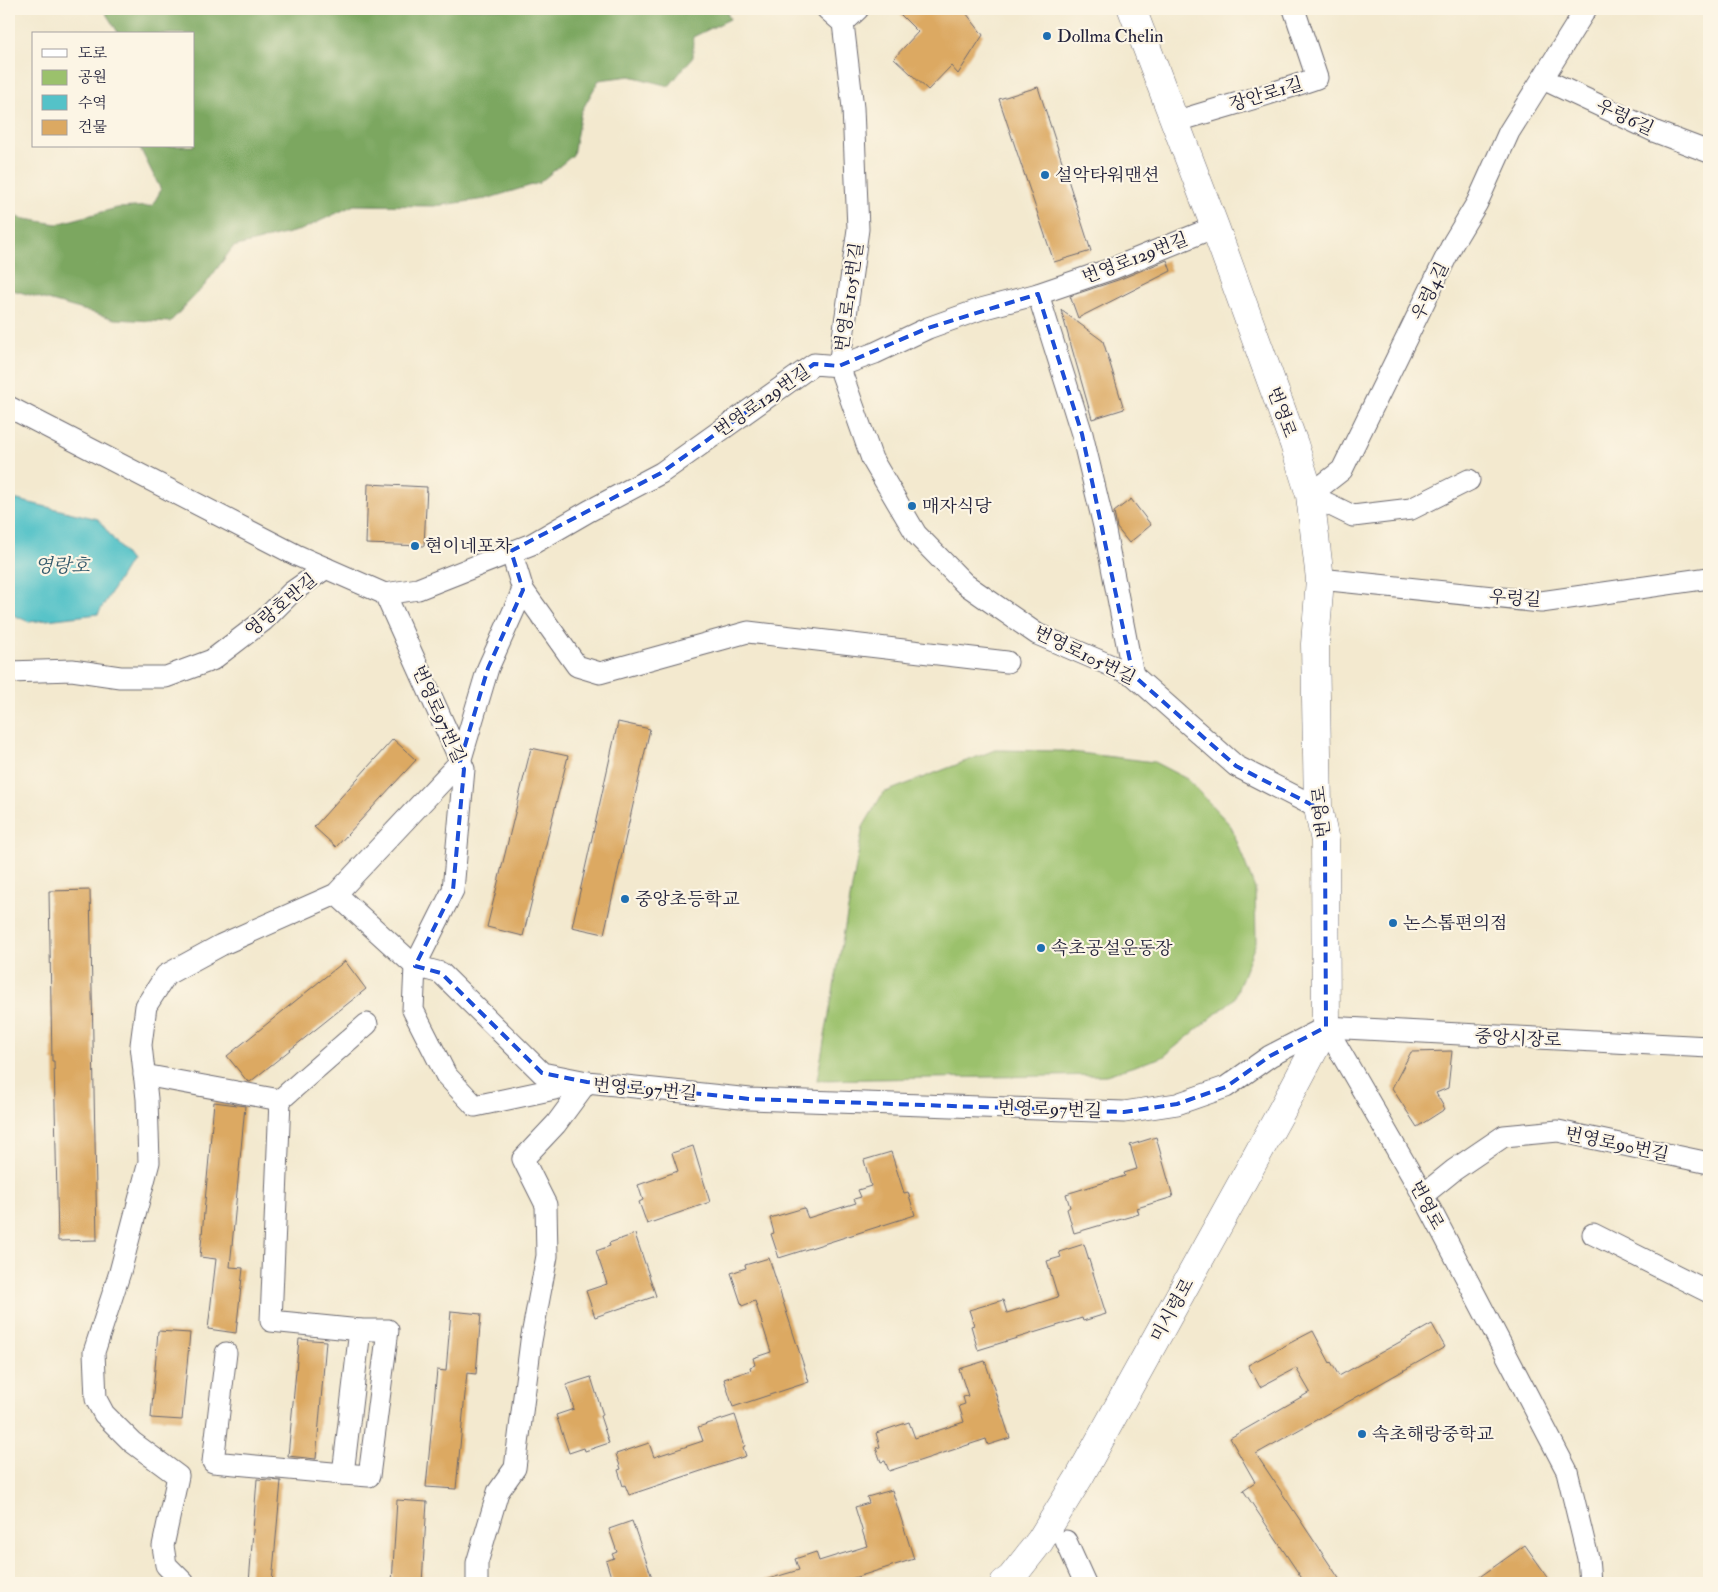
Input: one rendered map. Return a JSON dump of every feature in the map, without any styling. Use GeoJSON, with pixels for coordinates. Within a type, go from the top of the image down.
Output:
{"type":"FeatureCollection","features":[{"type":"Feature","properties":{"kind":"main road","name":"번영로"},"geometry":{"type":"LineString","coordinates":[[1132,9],[1215,227],[1294,444],[1310,496],[1320,579],[1315,644],[1318,808],[1325,841],[1326,1028]]}},
{"type":"Feature","properties":{"kind":"main road","name":"미시령로"},"geometry":{"type":"LineString","coordinates":[[1004,1583],[1011,1578],[1040,1541],[1080,1476],[1326,1028]]}},
{"type":"Feature","properties":{"kind":"street"},"geometry":{"type":"LineString","coordinates":[[827,9],[843,23],[858,9]]}},
{"type":"Feature","properties":{"kind":"street","name":"장안로1길"},"geometry":{"type":"LineString","coordinates":[[1175,122],[1228,105],[1276,93],[1317,78],[1294,9]]}},
{"type":"Feature","properties":{"kind":"street","name":"우렁4길"},"geometry":{"type":"LineString","coordinates":[[1310,496],[1342,470],[1454,243],[1477,203],[1509,132],[1586,9]]}},
{"type":"Feature","properties":{"kind":"street","name":"번영로105번길"},"geometry":{"type":"LineString","coordinates":[[843,23],[853,108],[858,229],[839,366],[872,459],[916,534],[966,584],[1038,634],[1133,675],[1236,766],[1318,808]]}},
{"type":"Feature","properties":{"kind":"street","name":"우렁6길"},"geometry":{"type":"LineString","coordinates":[[1543,79],[1656,132],[1709,152]]}},
{"type":"Feature","properties":{"kind":"street","name":"번영로129번길"},"geometry":{"type":"LineString","coordinates":[[385,594],[418,589],[532,544],[661,473],[814,364],[839,366],[874,353],[928,328],[981,308],[1038,294],[1114,268],[1215,227]]}},
{"type":"Feature","properties":{"kind":"street"},"geometry":{"type":"LineString","coordinates":[[1038,294],[1082,434],[1104,526],[1133,675]]}},
{"type":"Feature","properties":{"kind":"street","name":"영랑호반길"},"geometry":{"type":"LineString","coordinates":[[9,407],[296,555],[326,568]]}},
{"type":"Feature","properties":{"kind":"street"},"geometry":{"type":"LineString","coordinates":[[1310,496],[1353,516],[1411,509],[1469,480]]}},
{"type":"Feature","properties":{"kind":"street"},"geometry":{"type":"LineString","coordinates":[[512,552],[523,590],[577,666],[600,673],[748,632],[1007,662]]}},
{"type":"Feature","properties":{"kind":"street"},"geometry":{"type":"LineString","coordinates":[[326,568],[385,594]]}},
{"type":"Feature","properties":{"kind":"street","name":"영랑호반길"},"geometry":{"type":"LineString","coordinates":[[9,672],[72,670],[120,676],[166,677],[212,660],[263,621],[292,592],[326,568]]}},
{"type":"Feature","properties":{"kind":"street","name":"우렁길"},"geometry":{"type":"LineString","coordinates":[[1320,579],[1541,602],[1709,578]]}},
{"type":"Feature","properties":{"kind":"street"},"geometry":{"type":"LineString","coordinates":[[184,1583],[166,1565],[163,1546],[178,1476],[132,1442],[104,1414],[96,1399],[94,1352],[120,1272],[149,1162],[141,1045],[146,1006],[166,974],[221,945],[336,894],[460,762],[488,668],[523,590]]}},
{"type":"Feature","properties":{"kind":"street","name":"번영로97번길"},"geometry":{"type":"LineString","coordinates":[[385,594],[464,769],[453,890],[415,966],[413,1010],[446,1074],[475,1106],[588,1082],[750,1099],[1124,1112],[1177,1104],[1226,1087],[1270,1056],[1326,1028]]}},
{"type":"Feature","properties":{"kind":"street"},"geometry":{"type":"LineString","coordinates":[[336,894],[415,966],[441,973],[542,1073],[588,1082],[556,1124],[523,1160],[546,1205],[547,1256],[531,1340],[515,1468],[498,1492],[478,1563],[477,1583]]}},
{"type":"Feature","properties":{"kind":"street"},"geometry":{"type":"LineString","coordinates":[[226,1353],[213,1462],[343,1474],[360,1330],[271,1321],[280,1100],[367,1024]]}},
{"type":"Feature","properties":{"kind":"street","name":"중앙시장로"},"geometry":{"type":"LineString","coordinates":[[1326,1028],[1709,1047]]}},
{"type":"Feature","properties":{"kind":"street","name":"번영로"},"geometry":{"type":"LineString","coordinates":[[1326,1028],[1422,1195],[1567,1471],[1588,1558],[1590,1583]]}},
{"type":"Feature","properties":{"kind":"street"},"geometry":{"type":"LineString","coordinates":[[144,1075],[280,1100]]}},
{"type":"Feature","properties":{"kind":"street","name":"번영로90번길"},"geometry":{"type":"LineString","coordinates":[[1422,1195],[1454,1170],[1504,1136],[1558,1131],[1709,1163]]}},
{"type":"Feature","properties":{"kind":"street"},"geometry":{"type":"LineString","coordinates":[[1593,1234],[1709,1292]]}},
{"type":"Feature","properties":{"kind":"street"},"geometry":{"type":"LineString","coordinates":[[1066,1541],[1085,1583]]}},
{"type":"Feature","properties":{"kind":"highlighted area"},"geometry":{"type":"Polygon","coordinates":[[[1038,294],[1082,434],[1133,675],[1236,766],[1318,808],[1325,841],[1326,1027],[1270,1056],[1226,1087],[1177,1104],[1124,1112],[750,1099],[587,1082],[542,1073],[441,973],[415,966],[453,890],[464,769],[460,762],[488,668],[523,590],[511,551],[661,473],[814,364],[839,366],[928,328],[1038,294]]]}},
{"type":"Feature","properties":{"kind":"green space"},"geometry":{"type":"Polygon","coordinates":[[[103,9],[725,9],[730,19],[693,37],[693,57],[669,86],[630,76],[599,80],[581,112],[573,155],[539,183],[486,199],[434,206],[354,205],[301,230],[233,247],[205,285],[170,322],[115,319],[9,289],[9,211],[19,218],[57,224],[117,208],[152,206],[161,190],[140,148],[195,148],[195,32],[118,32],[103,9]]]}},
{"type":"Feature","properties":{"kind":"green space"},"geometry":{"type":"Polygon","coordinates":[[[995,750],[1063,751],[1154,762],[1187,779],[1231,826],[1255,889],[1256,942],[1234,999],[1163,1057],[1106,1075],[817,1080],[863,827],[883,793],[995,750]]]}},
{"type":"Feature","properties":{"kind":"water","name":"영랑호"},"geometry":{"type":"Polygon","coordinates":[[[9,498],[98,519],[130,561],[98,614],[29,622],[9,613],[9,498]]]}},
{"type":"Feature","properties":{"kind":"building"},"geometry":{"type":"Polygon","coordinates":[[[895,9],[963,9],[983,35],[958,74],[951,66],[928,90],[894,58],[918,32],[895,9]]]}},
{"type":"Feature","properties":{"kind":"building","name":"설악타워맨션"},"geometry":{"type":"Polygon","coordinates":[[[1038,87],[1091,251],[1054,262],[999,99],[1038,87]]]}},
{"type":"Feature","properties":{"kind":"building"},"geometry":{"type":"Polygon","coordinates":[[[1167,260],[1171,271],[1078,318],[1070,296],[1118,280],[1167,260]]]}},
{"type":"Feature","properties":{"kind":"building"},"geometry":{"type":"Polygon","coordinates":[[[1061,310],[1103,341],[1124,409],[1092,419],[1061,310]]]}},
{"type":"Feature","properties":{"kind":"building"},"geometry":{"type":"Polygon","coordinates":[[[368,484],[427,487],[424,546],[366,544],[368,484]]]}},
{"type":"Feature","properties":{"kind":"building"},"geometry":{"type":"Polygon","coordinates":[[[1131,499],[1151,525],[1129,543],[1117,528],[1114,512],[1131,499]]]}},
{"type":"Feature","properties":{"kind":"building"},"geometry":{"type":"Polygon","coordinates":[[[618,722],[650,729],[604,934],[572,927],[618,722]]]}},
{"type":"Feature","properties":{"kind":"building"},"geometry":{"type":"Polygon","coordinates":[[[393,739],[416,760],[336,847],[314,827],[393,739]]]}},
{"type":"Feature","properties":{"kind":"building"},"geometry":{"type":"Polygon","coordinates":[[[531,748],[568,756],[523,936],[487,927],[531,748]]]}},
{"type":"Feature","properties":{"kind":"building"},"geometry":{"type":"Polygon","coordinates":[[[90,890],[97,1240],[58,1241],[49,891],[90,890]]]}},
{"type":"Feature","properties":{"kind":"building"},"geometry":{"type":"Polygon","coordinates":[[[345,961],[366,989],[250,1082],[247,1081],[227,1056],[345,961]]]}},
{"type":"Feature","properties":{"kind":"building"},"geometry":{"type":"Polygon","coordinates":[[[1452,1051],[1448,1088],[1436,1093],[1445,1109],[1417,1127],[1392,1088],[1411,1052],[1452,1051]]]}},
{"type":"Feature","properties":{"kind":"building"},"geometry":{"type":"Polygon","coordinates":[[[214,1102],[245,1106],[230,1267],[243,1268],[236,1333],[208,1329],[216,1259],[200,1257],[214,1102]]]}},
{"type":"Feature","properties":{"kind":"building"},"geometry":{"type":"Polygon","coordinates":[[[1156,1137],[1173,1197],[1137,1208],[1139,1214],[1074,1233],[1067,1209],[1070,1207],[1066,1194],[1125,1176],[1124,1173],[1137,1169],[1130,1145],[1156,1137]]]}},
{"type":"Feature","properties":{"kind":"building"},"geometry":{"type":"Polygon","coordinates":[[[693,1146],[710,1202],[647,1224],[639,1202],[643,1200],[638,1185],[678,1171],[672,1153],[693,1146]]]}},
{"type":"Feature","properties":{"kind":"building"},"geometry":{"type":"Polygon","coordinates":[[[891,1152],[904,1193],[908,1192],[915,1215],[779,1258],[771,1234],[774,1233],[770,1218],[804,1208],[808,1218],[856,1203],[854,1199],[861,1197],[858,1190],[871,1186],[864,1160],[891,1152]]]}},
{"type":"Feature","properties":{"kind":"building"},"geometry":{"type":"Polygon","coordinates":[[[635,1234],[656,1296],[595,1317],[586,1291],[607,1284],[596,1251],[610,1246],[609,1243],[635,1234]]]}},
{"type":"Feature","properties":{"kind":"building"},"geometry":{"type":"Polygon","coordinates":[[[1084,1244],[1106,1314],[1083,1321],[1082,1318],[978,1350],[971,1326],[974,1325],[969,1310],[1003,1300],[1007,1313],[1058,1297],[1047,1261],[1061,1257],[1059,1252],[1084,1244]]]}},
{"type":"Feature","properties":{"kind":"building"},"geometry":{"type":"Polygon","coordinates":[[[769,1258],[809,1382],[733,1407],[724,1379],[751,1370],[750,1367],[755,1365],[753,1358],[771,1352],[755,1301],[742,1306],[731,1273],[746,1268],[745,1265],[769,1258]]]}},
{"type":"Feature","properties":{"kind":"building"},"geometry":{"type":"Polygon","coordinates":[[[451,1311],[481,1314],[476,1374],[467,1373],[456,1489],[426,1487],[437,1370],[446,1371],[451,1311]]]}},
{"type":"Feature","properties":{"kind":"building"},"geometry":{"type":"Polygon","coordinates":[[[1432,1324],[1445,1347],[1256,1454],[1342,1583],[1305,1583],[1243,1490],[1255,1482],[1230,1438],[1310,1392],[1296,1368],[1260,1387],[1248,1365],[1313,1331],[1339,1376],[1432,1324]]]}},
{"type":"Feature","properties":{"kind":"building"},"geometry":{"type":"Polygon","coordinates":[[[158,1331],[190,1333],[182,1420],[151,1418],[158,1331]]]}},
{"type":"Feature","properties":{"kind":"building"},"geometry":{"type":"Polygon","coordinates":[[[299,1339],[326,1341],[316,1459],[288,1456],[299,1339]]]}},
{"type":"Feature","properties":{"kind":"building"},"geometry":{"type":"Polygon","coordinates":[[[985,1361],[1010,1438],[988,1445],[986,1439],[889,1471],[885,1461],[881,1462],[876,1448],[880,1447],[876,1433],[909,1422],[915,1438],[964,1422],[959,1406],[965,1404],[963,1397],[968,1396],[959,1369],[985,1361]]]}},
{"type":"Feature","properties":{"kind":"building"},"geometry":{"type":"Polygon","coordinates":[[[591,1377],[603,1415],[600,1416],[609,1443],[585,1451],[584,1448],[569,1453],[556,1415],[574,1409],[566,1385],[591,1377]]]}},
{"type":"Feature","properties":{"kind":"building"},"geometry":{"type":"Polygon","coordinates":[[[735,1415],[745,1446],[743,1447],[746,1456],[629,1495],[625,1485],[623,1486],[618,1470],[621,1469],[616,1454],[649,1443],[654,1457],[703,1441],[698,1427],[735,1415]]]}},
{"type":"Feature","properties":{"kind":"building"},"geometry":{"type":"Polygon","coordinates":[[[257,1479],[281,1481],[272,1583],[249,1583],[257,1479]]]}},
{"type":"Feature","properties":{"kind":"building"},"geometry":{"type":"Polygon","coordinates":[[[892,1490],[914,1559],[838,1583],[765,1583],[765,1580],[799,1570],[795,1559],[816,1552],[819,1561],[867,1546],[855,1507],[869,1503],[867,1497],[892,1490]]]}},
{"type":"Feature","properties":{"kind":"building"},"geometry":{"type":"Polygon","coordinates":[[[397,1500],[427,1502],[422,1583],[392,1583],[397,1500]]]}},
{"type":"Feature","properties":{"kind":"building"},"geometry":{"type":"Polygon","coordinates":[[[632,1521],[654,1583],[613,1583],[606,1561],[614,1558],[612,1554],[617,1552],[609,1529],[632,1521]]]}},
{"type":"Feature","properties":{"kind":"building"},"geometry":{"type":"Polygon","coordinates":[[[1525,1545],[1552,1583],[1471,1583],[1525,1545]]]}},
{"type":"Feature","properties":{"kind":"place","name":"Dollma Chelin"},"geometry":{"type":"Point","coordinates":[1047,36]}},
{"type":"Feature","properties":{"kind":"place","name":"설악타워맨션"},"geometry":{"type":"Point","coordinates":[1045,175]}},
{"type":"Feature","properties":{"kind":"place","name":"매자식당"},"geometry":{"type":"Point","coordinates":[912,506]}},
{"type":"Feature","properties":{"kind":"place","name":"현이네포차"},"geometry":{"type":"Point","coordinates":[415,546]}},
{"type":"Feature","properties":{"kind":"place","name":"중앙초등학교"},"geometry":{"type":"Point","coordinates":[625,899]}},
{"type":"Feature","properties":{"kind":"place","name":"논스톱편의점"},"geometry":{"type":"Point","coordinates":[1393,923]}},
{"type":"Feature","properties":{"kind":"place","name":"속초공설운동장"},"geometry":{"type":"Point","coordinates":[1041,948]}},
{"type":"Feature","properties":{"kind":"place","name":"속초해랑중학교"},"geometry":{"type":"Point","coordinates":[1362,1434]}}]}
